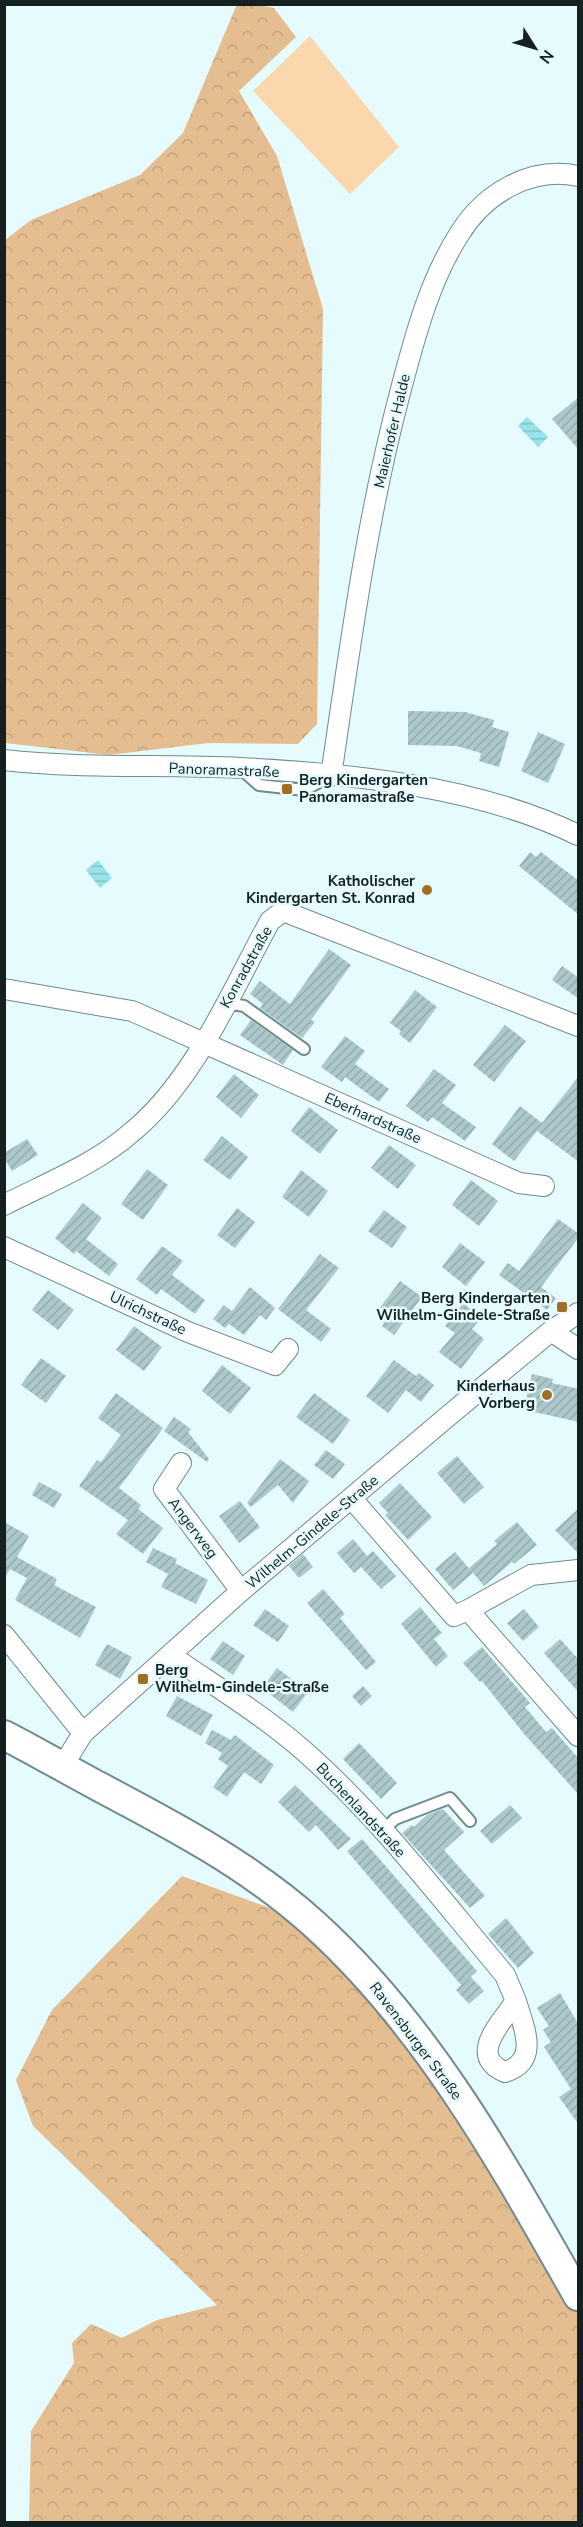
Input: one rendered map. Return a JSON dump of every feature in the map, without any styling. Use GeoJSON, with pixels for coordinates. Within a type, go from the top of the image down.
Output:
{"type":"FeatureCollection","features":[{"type":"Feature","properties":{"kind":"main road","name":"Ravensburger Straße"},"geometry":{"type":"LineString","coordinates":[[4,1735],[227,1858],[274,1891],[314,1924],[363,1972],[422,2044],[474,2120],[579,2296]]}},
{"type":"Feature","properties":{"kind":"street","name":"Maierhofer Halde"},"geometry":{"type":"LineString","coordinates":[[331,776],[383,457],[413,342],[433,287],[460,232],[487,202],[516,182],[532,176],[544,174],[579,176]]}},
{"type":"Feature","properties":{"kind":"street","name":"Panoramastraße"},"geometry":{"type":"LineString","coordinates":[[4,760],[48,765],[240,768],[390,782],[485,800],[579,835]]}},
{"type":"Feature","properties":{"kind":"street","name":"Konradstraße"},"geometry":{"type":"LineString","coordinates":[[4,1205],[88,1162],[132,1133],[170,1094],[204,1043],[270,921],[283,910],[579,1026]]}},
{"type":"Feature","properties":{"kind":"street","name":"Eberhardstraße"},"geometry":{"type":"LineString","coordinates":[[4,989],[132,1011],[519,1183],[544,1186]]}},
{"type":"Feature","properties":{"kind":"street","name":"Ulrichstraße"},"geometry":{"type":"LineString","coordinates":[[4,1247],[188,1332],[275,1365],[288,1349]]}},
{"type":"Feature","properties":{"kind":"street","name":"Wilhelm-Gindele-Straße"},"geometry":{"type":"LineString","coordinates":[[62,1767],[82,1732],[240,1592],[550,1331],[579,1313]]}},
{"type":"Feature","properties":{"kind":"street"},"geometry":{"type":"LineString","coordinates":[[550,1331],[579,1349]]}},
{"type":"Feature","properties":{"kind":"street","name":"Angerweg"},"geometry":{"type":"LineString","coordinates":[[181,1463],[164,1489],[240,1592]]}},
{"type":"Feature","properties":{"kind":"street"},"geometry":{"type":"LineString","coordinates":[[352,1499],[454,1616],[531,1575],[579,1570]]}},
{"type":"Feature","properties":{"kind":"street"},"geometry":{"type":"LineString","coordinates":[[468,1610],[579,1736]]}},
{"type":"Feature","properties":{"kind":"street"},"geometry":{"type":"LineString","coordinates":[[4,1635],[82,1732]]}},
{"type":"Feature","properties":{"kind":"street","name":"Buchenlandstraße"},"geometry":{"type":"LineString","coordinates":[[170,1655],[252,1711],[304,1751],[383,1830],[506,1975],[516,2001]]}},
{"type":"Feature","properties":{"kind":"lane"},"geometry":{"type":"LineString","coordinates":[[225,1002],[244,1005],[304,1049]]}},
{"type":"Feature","properties":{"kind":"lane"},"geometry":{"type":"LineString","coordinates":[[383,1830],[395,1819],[450,1798],[470,1821]]}},
{"type":"Feature","properties":{"kind":"green space"},"geometry":{"type":"Polygon","coordinates":[[[237,4],[274,8],[296,37],[239,91],[277,156],[323,309],[317,724],[298,744],[208,743],[109,755],[5,743],[5,240],[31,220],[140,175],[183,133],[237,4]]]}},
{"type":"Feature","properties":{"kind":"green space"},"geometry":{"type":"Polygon","coordinates":[[[182,1876],[314,1924],[363,1972],[578,2296],[578,2522],[29,2522],[31,2431],[74,2363],[72,2343],[91,2324],[122,2338],[157,2320],[217,2305],[33,2126],[16,2080],[52,2010],[182,1876]]]}},
{"type":"Feature","properties":{"kind":"shaded area"},"geometry":{"type":"Polygon","coordinates":[[[310,36],[399,147],[350,194],[253,91],[310,36]]]}},
{"type":"Feature","properties":{"kind":"water"},"geometry":{"type":"Polygon","coordinates":[[[527,417],[548,437],[538,447],[518,426],[527,417]]]}},
{"type":"Feature","properties":{"kind":"water"},"geometry":{"type":"Polygon","coordinates":[[[98,860],[112,878],[100,888],[86,870],[98,860]]]}},
{"type":"Feature","properties":{"kind":"building"},"geometry":{"type":"Polygon","coordinates":[[[579,397],[579,450],[552,419],[579,397]]]}},
{"type":"Feature","properties":{"kind":"building"},"geometry":{"type":"Polygon","coordinates":[[[408,711],[465,712],[494,720],[492,727],[509,732],[499,767],[479,761],[481,753],[457,746],[408,745],[408,711]]]}},
{"type":"Feature","properties":{"kind":"building"},"geometry":{"type":"Polygon","coordinates":[[[538,732],[565,744],[548,783],[521,771],[538,732]]]}},
{"type":"Feature","properties":{"kind":"building"},"geometry":{"type":"Polygon","coordinates":[[[530,852],[536,857],[541,852],[579,881],[579,915],[519,866],[530,852]]]}},
{"type":"Feature","properties":{"kind":"building"},"geometry":{"type":"Polygon","coordinates":[[[329,949],[351,965],[311,1020],[315,1022],[302,1038],[260,1008],[263,1004],[250,994],[260,981],[290,1004],[329,949]]]}},
{"type":"Feature","properties":{"kind":"building"},"geometry":{"type":"Polygon","coordinates":[[[562,966],[579,978],[579,999],[552,980],[562,966]]]}},
{"type":"Feature","properties":{"kind":"building"},"geometry":{"type":"Polygon","coordinates":[[[415,990],[437,1007],[410,1043],[399,1034],[401,1031],[390,1023],[415,990]]]}},
{"type":"Feature","properties":{"kind":"building"},"geometry":{"type":"Polygon","coordinates":[[[251,1020],[293,1050],[283,1065],[240,1035],[251,1020]]]}},
{"type":"Feature","properties":{"kind":"building"},"geometry":{"type":"Polygon","coordinates":[[[505,1025],[526,1041],[494,1082],[473,1065],[505,1025]]]}},
{"type":"Feature","properties":{"kind":"building"},"geometry":{"type":"Polygon","coordinates":[[[345,1036],[365,1051],[355,1064],[389,1089],[379,1102],[345,1077],[342,1082],[321,1067],[345,1036]]]}},
{"type":"Feature","properties":{"kind":"building"},"geometry":{"type":"Polygon","coordinates":[[[434,1069],[456,1085],[442,1103],[476,1127],[465,1141],[432,1117],[428,1122],[406,1106],[434,1069]]]}},
{"type":"Feature","properties":{"kind":"building"},"geometry":{"type":"Polygon","coordinates":[[[234,1074],[259,1095],[241,1118],[216,1097],[234,1074]]]}},
{"type":"Feature","properties":{"kind":"building"},"geometry":{"type":"Polygon","coordinates":[[[579,1076],[579,1162],[537,1131],[514,1161],[492,1144],[520,1106],[542,1123],[579,1076]]]}},
{"type":"Feature","properties":{"kind":"building"},"geometry":{"type":"Polygon","coordinates":[[[309,1107],[338,1130],[320,1154],[291,1131],[309,1107]]]}},
{"type":"Feature","properties":{"kind":"building"},"geometry":{"type":"Polygon","coordinates":[[[222,1136],[248,1157],[230,1180],[203,1160],[222,1136]]]}},
{"type":"Feature","properties":{"kind":"building"},"geometry":{"type":"Polygon","coordinates":[[[27,1139],[38,1155],[12,1171],[4,1158],[4,1153],[27,1139]]]}},
{"type":"Feature","properties":{"kind":"building"},"geometry":{"type":"Polygon","coordinates":[[[389,1145],[416,1165],[398,1189],[371,1168],[389,1145]]]}},
{"type":"Feature","properties":{"kind":"building"},"geometry":{"type":"Polygon","coordinates":[[[147,1169],[168,1185],[143,1220],[121,1204],[147,1169]]]}},
{"type":"Feature","properties":{"kind":"building"},"geometry":{"type":"Polygon","coordinates":[[[301,1170],[328,1191],[309,1217],[282,1197],[301,1170]]]}},
{"type":"Feature","properties":{"kind":"building"},"geometry":{"type":"Polygon","coordinates":[[[471,1180],[498,1201],[479,1226],[452,1205],[471,1180]]]}},
{"type":"Feature","properties":{"kind":"building"},"geometry":{"type":"Polygon","coordinates":[[[83,1203],[102,1218],[86,1239],[118,1264],[109,1276],[76,1251],[74,1254],[55,1238],[83,1203]]]}},
{"type":"Feature","properties":{"kind":"building"},"geometry":{"type":"Polygon","coordinates":[[[237,1208],[255,1222],[235,1248],[217,1235],[237,1208]]]}},
{"type":"Feature","properties":{"kind":"building"},"geometry":{"type":"Polygon","coordinates":[[[384,1210],[407,1227],[392,1248],[368,1231],[384,1210]]]}},
{"type":"Feature","properties":{"kind":"building"},"geometry":{"type":"Polygon","coordinates":[[[558,1219],[579,1234],[579,1237],[541,1287],[556,1298],[547,1310],[499,1275],[508,1263],[519,1271],[558,1219]]]}},
{"type":"Feature","properties":{"kind":"building"},"geometry":{"type":"Polygon","coordinates":[[[460,1243],[485,1262],[466,1286],[442,1267],[460,1243]]]}},
{"type":"Feature","properties":{"kind":"building"},"geometry":{"type":"Polygon","coordinates":[[[162,1246],[183,1261],[172,1275],[205,1300],[195,1314],[161,1289],[157,1295],[136,1279],[162,1246]]]}},
{"type":"Feature","properties":{"kind":"building"},"geometry":{"type":"Polygon","coordinates":[[[320,1254],[339,1268],[306,1310],[331,1329],[321,1342],[278,1309],[320,1254]]]}},
{"type":"Feature","properties":{"kind":"building"},"geometry":{"type":"Polygon","coordinates":[[[400,1281],[422,1297],[394,1335],[382,1326],[386,1320],[376,1313],[400,1281]]]}},
{"type":"Feature","properties":{"kind":"building"},"geometry":{"type":"Polygon","coordinates":[[[250,1287],[275,1308],[266,1320],[260,1315],[244,1335],[229,1324],[225,1328],[213,1319],[224,1305],[232,1311],[250,1287]]]}},
{"type":"Feature","properties":{"kind":"building"},"geometry":{"type":"Polygon","coordinates":[[[48,1290],[74,1310],[58,1330],[32,1310],[48,1290]]]}},
{"type":"Feature","properties":{"kind":"building"},"geometry":{"type":"Polygon","coordinates":[[[463,1303],[481,1318],[472,1329],[484,1339],[461,1369],[439,1352],[455,1333],[445,1326],[463,1303]]]}},
{"type":"Feature","properties":{"kind":"building"},"geometry":{"type":"Polygon","coordinates":[[[134,1326],[162,1347],[144,1371],[116,1350],[134,1326]]]}},
{"type":"Feature","properties":{"kind":"building"},"geometry":{"type":"Polygon","coordinates":[[[41,1358],[66,1376],[46,1403],[21,1385],[41,1358]]]}},
{"type":"Feature","properties":{"kind":"building"},"geometry":{"type":"Polygon","coordinates":[[[394,1360],[416,1376],[419,1373],[434,1385],[421,1402],[406,1390],[388,1413],[366,1396],[394,1360]]]}},
{"type":"Feature","properties":{"kind":"building"},"geometry":{"type":"Polygon","coordinates":[[[222,1365],[251,1388],[230,1414],[202,1391],[222,1365]]]}},
{"type":"Feature","properties":{"kind":"building","name":"Kinderhaus Vorberg"},"geometry":{"type":"Polygon","coordinates":[[[532,1374],[553,1379],[552,1383],[579,1389],[579,1422],[530,1411],[531,1404],[525,1403],[532,1374]]]}},
{"type":"Feature","properties":{"kind":"building"},"geometry":{"type":"Polygon","coordinates":[[[116,1393],[163,1428],[119,1488],[141,1505],[138,1509],[163,1528],[143,1554],[116,1534],[128,1520],[79,1486],[97,1460],[101,1462],[121,1435],[98,1418],[116,1393]]]}},
{"type":"Feature","properties":{"kind":"building"},"geometry":{"type":"Polygon","coordinates":[[[314,1393],[350,1420],[333,1444],[296,1417],[314,1393]]]}},
{"type":"Feature","properties":{"kind":"building"},"geometry":{"type":"Polygon","coordinates":[[[174,1417],[191,1429],[188,1432],[209,1459],[207,1462],[164,1431],[174,1417]]]}},
{"type":"Feature","properties":{"kind":"building"},"geometry":{"type":"Polygon","coordinates":[[[326,1450],[345,1464],[333,1479],[314,1465],[326,1450]]]}},
{"type":"Feature","properties":{"kind":"building"},"geometry":{"type":"Polygon","coordinates":[[[457,1456],[484,1487],[464,1504],[437,1473],[457,1456]]]}},
{"type":"Feature","properties":{"kind":"building"},"geometry":{"type":"Polygon","coordinates":[[[280,1459],[309,1481],[293,1503],[278,1485],[251,1507],[247,1503],[280,1459]]]}},
{"type":"Feature","properties":{"kind":"building"},"geometry":{"type":"Polygon","coordinates":[[[39,1482],[62,1494],[54,1508],[32,1495],[39,1482]]]}},
{"type":"Feature","properties":{"kind":"building"},"geometry":{"type":"Polygon","coordinates":[[[400,1483],[432,1517],[408,1540],[385,1515],[388,1513],[379,1503],[400,1483]]]}},
{"type":"Feature","properties":{"kind":"building"},"geometry":{"type":"Polygon","coordinates":[[[240,1501],[260,1527],[239,1543],[219,1516],[240,1501]]]}},
{"type":"Feature","properties":{"kind":"building"},"geometry":{"type":"Polygon","coordinates":[[[579,1508],[579,1554],[555,1530],[579,1508]]]}},
{"type":"Feature","properties":{"kind":"building"},"geometry":{"type":"Polygon","coordinates":[[[4,1522],[29,1536],[17,1557],[57,1579],[54,1585],[96,1607],[80,1638],[15,1600],[27,1578],[10,1569],[4,1579],[4,1522]]]}},
{"type":"Feature","properties":{"kind":"building"},"geometry":{"type":"Polygon","coordinates":[[[517,1522],[537,1545],[514,1564],[512,1562],[484,1586],[469,1568],[497,1544],[494,1541],[517,1522]]]}},
{"type":"Feature","properties":{"kind":"building"},"geometry":{"type":"Polygon","coordinates":[[[353,1539],[367,1556],[373,1551],[396,1576],[381,1589],[361,1567],[354,1573],[337,1553],[353,1539]]]}},
{"type":"Feature","properties":{"kind":"building"},"geometry":{"type":"Polygon","coordinates":[[[153,1548],[177,1559],[175,1563],[208,1580],[196,1604],[161,1587],[168,1574],[146,1562],[153,1548]]]}},
{"type":"Feature","properties":{"kind":"building"},"geometry":{"type":"Polygon","coordinates":[[[455,1552],[473,1573],[453,1590],[435,1569],[455,1552]]]}},
{"type":"Feature","properties":{"kind":"building"},"geometry":{"type":"Polygon","coordinates":[[[303,1554],[313,1567],[299,1578],[289,1566],[303,1554]]]}},
{"type":"Feature","properties":{"kind":"building"},"geometry":{"type":"Polygon","coordinates":[[[323,1589],[345,1614],[340,1618],[376,1662],[366,1670],[307,1603],[323,1589]]]}},
{"type":"Feature","properties":{"kind":"building"},"geometry":{"type":"Polygon","coordinates":[[[420,1607],[442,1633],[434,1639],[448,1656],[436,1667],[401,1624],[420,1607]]]}},
{"type":"Feature","properties":{"kind":"building"},"geometry":{"type":"Polygon","coordinates":[[[265,1609],[289,1626],[278,1642],[253,1625],[265,1609]]]}},
{"type":"Feature","properties":{"kind":"building"},"geometry":{"type":"Polygon","coordinates":[[[524,1609],[539,1627],[523,1641],[507,1623],[524,1609]]]}},
{"type":"Feature","properties":{"kind":"building"},"geometry":{"type":"Polygon","coordinates":[[[560,1639],[579,1660],[579,1693],[544,1653],[560,1639]]]}},
{"type":"Feature","properties":{"kind":"building"},"geometry":{"type":"Polygon","coordinates":[[[223,1641],[245,1656],[233,1675],[210,1659],[223,1641]]]}},
{"type":"Feature","properties":{"kind":"building"},"geometry":{"type":"Polygon","coordinates":[[[107,1644],[132,1657],[120,1679],[95,1665],[107,1644]]]}},
{"type":"Feature","properties":{"kind":"building"},"geometry":{"type":"Polygon","coordinates":[[[482,1647],[530,1703],[525,1707],[546,1732],[552,1728],[579,1759],[579,1795],[525,1735],[482,1681],[480,1682],[463,1663],[482,1647]]]}},
{"type":"Feature","properties":{"kind":"building"},"geometry":{"type":"Polygon","coordinates":[[[277,1668],[308,1692],[293,1712],[262,1688],[277,1668]]]}},
{"type":"Feature","properties":{"kind":"building"},"geometry":{"type":"Polygon","coordinates":[[[363,1686],[372,1696],[361,1706],[352,1696],[363,1686]]]}},
{"type":"Feature","properties":{"kind":"building"},"geometry":{"type":"Polygon","coordinates":[[[177,1696],[213,1715],[201,1736],[166,1716],[177,1696]]]}},
{"type":"Feature","properties":{"kind":"building"},"geometry":{"type":"Polygon","coordinates":[[[212,1730],[231,1740],[235,1735],[274,1765],[261,1784],[244,1772],[227,1797],[213,1787],[228,1766],[218,1759],[222,1753],[205,1743],[212,1730]]]}},
{"type":"Feature","properties":{"kind":"building"},"geometry":{"type":"Polygon","coordinates":[[[359,1743],[397,1783],[381,1799],[343,1759],[359,1743]]]}},
{"type":"Feature","properties":{"kind":"building"},"geometry":{"type":"Polygon","coordinates":[[[295,1785],[351,1839],[338,1850],[316,1825],[309,1832],[278,1802],[295,1785]]]}},
{"type":"Feature","properties":{"kind":"building"},"geometry":{"type":"Polygon","coordinates":[[[510,1805],[522,1818],[492,1844],[480,1831],[510,1805]]]}},
{"type":"Feature","properties":{"kind":"building"},"geometry":{"type":"Polygon","coordinates":[[[443,1809],[464,1832],[444,1850],[485,1896],[470,1908],[402,1833],[412,1825],[414,1827],[427,1815],[443,1809]]]}},
{"type":"Feature","properties":{"kind":"building"},"geometry":{"type":"Polygon","coordinates":[[[362,1839],[477,1971],[464,1983],[471,1977],[484,1991],[469,2004],[456,1990],[461,1985],[347,1851],[362,1839]]]}},
{"type":"Feature","properties":{"kind":"building"},"geometry":{"type":"Polygon","coordinates":[[[506,1918],[534,1953],[518,1968],[488,1934],[506,1918]]]}},
{"type":"Feature","properties":{"kind":"building"},"geometry":{"type":"Polygon","coordinates":[[[560,1993],[579,2025],[579,2125],[559,2097],[571,2089],[544,2047],[551,2042],[543,2030],[549,2026],[537,2008],[560,1993]]]}},
{"type":"Feature","properties":{"kind":"place","name":"Berg Kindergarten Panoramastraße"},"geometry":{"type":"Point","coordinates":[287,789]}},
{"type":"Feature","properties":{"kind":"place","name":"Katholischer Kindergarten St. Konrad"},"geometry":{"type":"Point","coordinates":[427,890]}},
{"type":"Feature","properties":{"kind":"place","name":"Berg Kindergarten Wilhelm-Gindele-Straße"},"geometry":{"type":"Point","coordinates":[562,1307]}},
{"type":"Feature","properties":{"kind":"place","name":"Kinderhaus Vorberg"},"geometry":{"type":"Point","coordinates":[547,1395]}},
{"type":"Feature","properties":{"kind":"place","name":"Berg Wilhelm-Gindele-Straße"},"geometry":{"type":"Point","coordinates":[143,1679]}}]}
